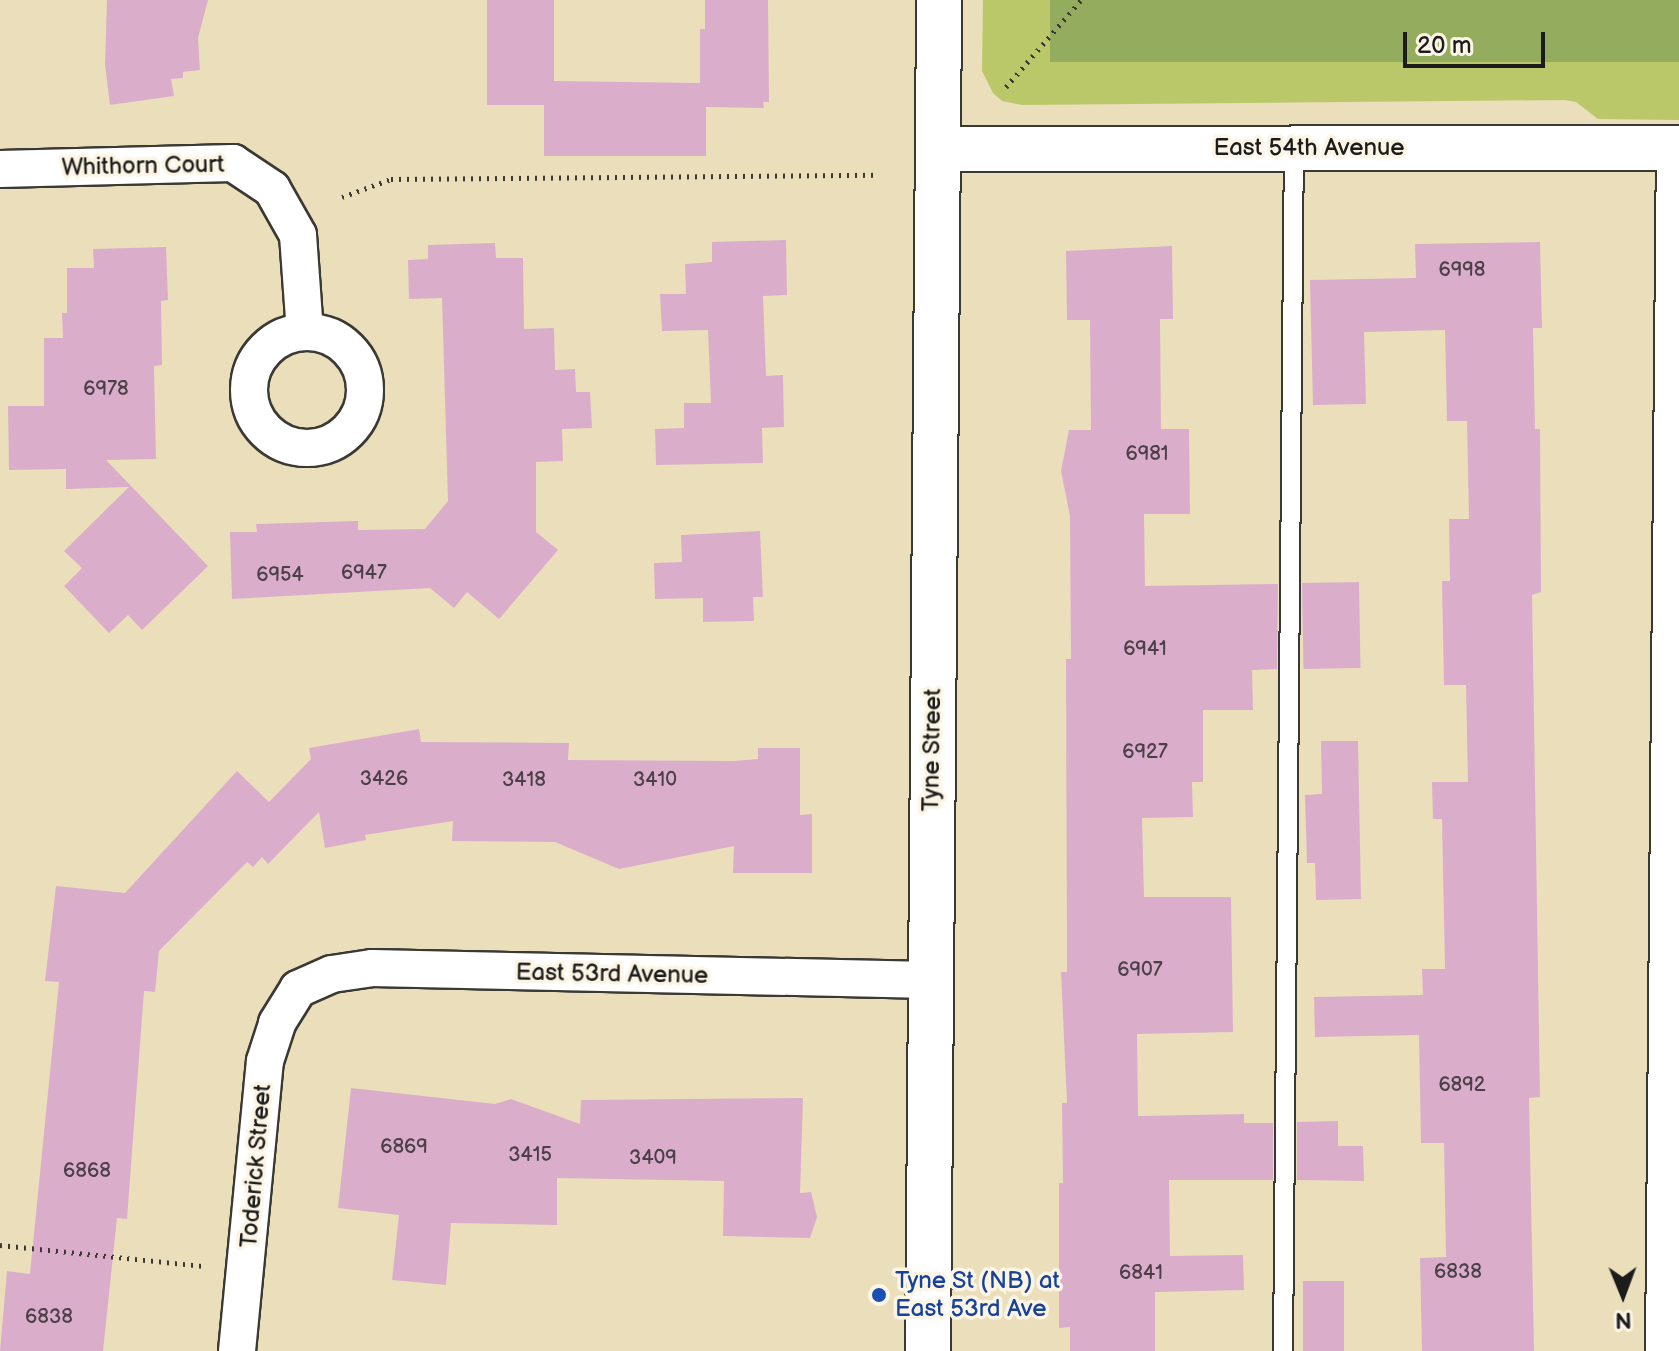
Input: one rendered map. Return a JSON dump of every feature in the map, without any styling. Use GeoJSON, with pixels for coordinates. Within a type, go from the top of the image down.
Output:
{"type":"FeatureCollection","features":[{"type":"Feature","properties":{"kind":"street","name":"Tyne Street"},"geometry":{"type":"LineString","coordinates":[[928,1351],[939,0]]}},
{"type":"Feature","properties":{"kind":"street","name":"East 54th Avenue"},"geometry":{"type":"LineString","coordinates":[[938,149],[1677,148]]}},
{"type":"Feature","properties":{"kind":"street"},"geometry":{"type":"LineString","coordinates":[[1664,1351],[1677,148]]}},
{"type":"Feature","properties":{"kind":"street","name":"Whithorn Court"},"geometry":{"type":"LineString","coordinates":[[0,169],[233,163],[272,189],[298,235],[305,332]]}},
{"type":"Feature","properties":{"kind":"street","name":"East 53rd Avenue"},"geometry":{"type":"LineString","coordinates":[[298,989],[332,974],[372,968],[930,980]]}},
{"type":"Feature","properties":{"kind":"street","name":"Toderick Street"},"geometry":{"type":"LineString","coordinates":[[237,1351],[265,1061],[277,1023],[298,989]]}},
{"type":"Feature","properties":{"kind":"lane"},"geometry":{"type":"LineString","coordinates":[[1283,1351],[1294,148]]}},
{"type":"Feature","properties":{"kind":"path"},"geometry":{"type":"LineString","coordinates":[[1006,87],[1081,0]]}},
{"type":"Feature","properties":{"kind":"path"},"geometry":{"type":"LineString","coordinates":[[342,197],[391,179],[877,175]]}},
{"type":"Feature","properties":{"kind":"path"},"geometry":{"type":"LineString","coordinates":[[0,1245],[246,1270]]}},
{"type":"Feature","properties":{"kind":"green space"},"geometry":{"type":"Polygon","coordinates":[[[983,0],[1679,0],[1679,120],[1598,119],[1576,102],[1565,100],[1022,105],[1002,101],[993,93],[982,71],[983,0]]]}},
{"type":"Feature","properties":{"kind":"green space"},"geometry":{"type":"Polygon","coordinates":[[[1050,0],[1679,0],[1679,62],[1050,62],[1050,0]]]}},
{"type":"Feature","properties":{"kind":"building"},"geometry":{"type":"Polygon","coordinates":[[[107,0],[208,0],[198,38],[200,70],[183,72],[183,78],[171,79],[174,96],[110,105],[105,65],[107,0]]]}},
{"type":"Feature","properties":{"kind":"building"},"geometry":{"type":"Polygon","coordinates":[[[487,0],[554,0],[554,81],[700,83],[700,29],[705,29],[705,0],[768,0],[769,102],[763,102],[764,108],[706,107],[706,156],[544,156],[544,105],[487,105],[487,0]]]}},
{"type":"Feature","properties":{"kind":"building"},"geometry":{"type":"Polygon","coordinates":[[[786,240],[787,295],[763,296],[766,376],[783,375],[784,427],[762,428],[763,463],[656,465],[655,429],[684,428],[684,403],[711,403],[708,330],[662,331],[660,294],[686,294],[685,264],[712,262],[712,242],[786,240]]]}},
{"type":"Feature","properties":{"kind":"building"},"geometry":{"type":"Polygon","coordinates":[[[1540,242],[1542,328],[1533,328],[1535,429],[1540,429],[1541,592],[1532,595],[1540,1097],[1529,1098],[1534,1351],[1422,1351],[1420,1258],[1446,1257],[1444,1143],[1421,1143],[1419,1035],[1315,1037],[1314,997],[1423,995],[1422,969],[1445,969],[1442,819],[1433,819],[1432,782],[1468,782],[1466,685],[1444,685],[1442,581],[1450,581],[1449,519],[1469,519],[1467,421],[1447,421],[1445,330],[1364,332],[1366,404],[1313,405],[1310,280],[1416,278],[1415,244],[1540,242]]]}},
{"type":"Feature","properties":{"kind":"building"},"geometry":{"type":"Polygon","coordinates":[[[495,243],[496,258],[523,258],[524,329],[554,328],[555,370],[575,369],[576,392],[590,392],[592,428],[562,429],[563,461],[536,462],[536,532],[558,550],[499,619],[467,592],[454,608],[430,588],[232,599],[230,532],[257,532],[256,524],[358,521],[358,530],[425,529],[448,501],[442,298],[409,299],[408,260],[428,259],[428,245],[495,243]]]}},
{"type":"Feature","properties":{"kind":"building"},"geometry":{"type":"Polygon","coordinates":[[[1172,246],[1173,319],[1160,319],[1161,429],[1189,429],[1190,514],[1144,514],[1145,586],[1278,584],[1277,669],[1252,670],[1253,710],[1203,710],[1203,782],[1192,782],[1193,817],[1142,818],[1144,897],[1231,897],[1233,1032],[1137,1034],[1138,1116],[1244,1114],[1244,1123],[1273,1123],[1273,1180],[1169,1180],[1170,1256],[1243,1255],[1244,1290],[1155,1292],[1155,1351],[1070,1351],[1070,1327],[1059,1328],[1059,1183],[1063,1183],[1062,1103],[1067,1103],[1061,972],[1067,972],[1066,659],[1071,659],[1070,516],[1061,471],[1069,430],[1091,430],[1090,320],[1067,320],[1066,251],[1172,246]]]}},
{"type":"Feature","properties":{"kind":"building"},"geometry":{"type":"Polygon","coordinates":[[[166,247],[168,300],[161,301],[162,365],[154,366],[156,459],[106,460],[208,566],[142,630],[128,615],[109,633],[64,586],[82,568],[64,551],[129,487],[66,489],[66,469],[9,470],[8,406],[44,406],[44,338],[63,338],[62,313],[67,313],[67,268],[94,268],[93,249],[166,247]]]}},
{"type":"Feature","properties":{"kind":"building"},"geometry":{"type":"Polygon","coordinates":[[[760,531],[763,597],[753,597],[754,621],[703,622],[703,598],[655,599],[654,563],[682,562],[681,535],[760,531]]]}},
{"type":"Feature","properties":{"kind":"building"},"geometry":{"type":"Polygon","coordinates":[[[1359,582],[1361,668],[1304,669],[1302,583],[1359,582]]]}},
{"type":"Feature","properties":{"kind":"building"},"geometry":{"type":"Polygon","coordinates":[[[419,729],[421,742],[569,743],[568,760],[734,761],[758,759],[758,748],[800,748],[800,815],[812,814],[812,873],[733,873],[734,846],[619,869],[555,842],[452,841],[453,821],[365,835],[366,840],[325,848],[319,812],[268,864],[262,857],[253,867],[247,862],[159,951],[155,992],[144,991],[127,1219],[117,1218],[103,1351],[0,1351],[7,1271],[30,1274],[59,982],[45,981],[56,886],[125,893],[237,771],[269,802],[311,759],[309,748],[419,729]]]}},
{"type":"Feature","properties":{"kind":"building"},"geometry":{"type":"Polygon","coordinates":[[[1321,741],[1358,741],[1361,899],[1316,900],[1315,863],[1307,863],[1305,795],[1322,794],[1321,741]]]}},
{"type":"Feature","properties":{"kind":"building"},"geometry":{"type":"Polygon","coordinates":[[[351,1088],[495,1104],[511,1099],[580,1124],[581,1100],[803,1098],[800,1193],[811,1192],[817,1217],[810,1238],[723,1236],[724,1181],[557,1178],[557,1225],[451,1223],[446,1285],[392,1280],[399,1215],[338,1208],[351,1088]]]}},
{"type":"Feature","properties":{"kind":"building"},"geometry":{"type":"Polygon","coordinates":[[[1338,1121],[1338,1146],[1363,1146],[1364,1181],[1297,1180],[1297,1122],[1338,1121]]]}},
{"type":"Feature","properties":{"kind":"building"},"geometry":{"type":"Polygon","coordinates":[[[1303,1281],[1344,1281],[1344,1351],[1303,1351],[1303,1281]]]}},
{"type":"Feature","properties":{"kind":"place","name":"Tyne St (NB) at East 53rd Ave"},"geometry":{"type":"Point","coordinates":[879,1295]}}]}
